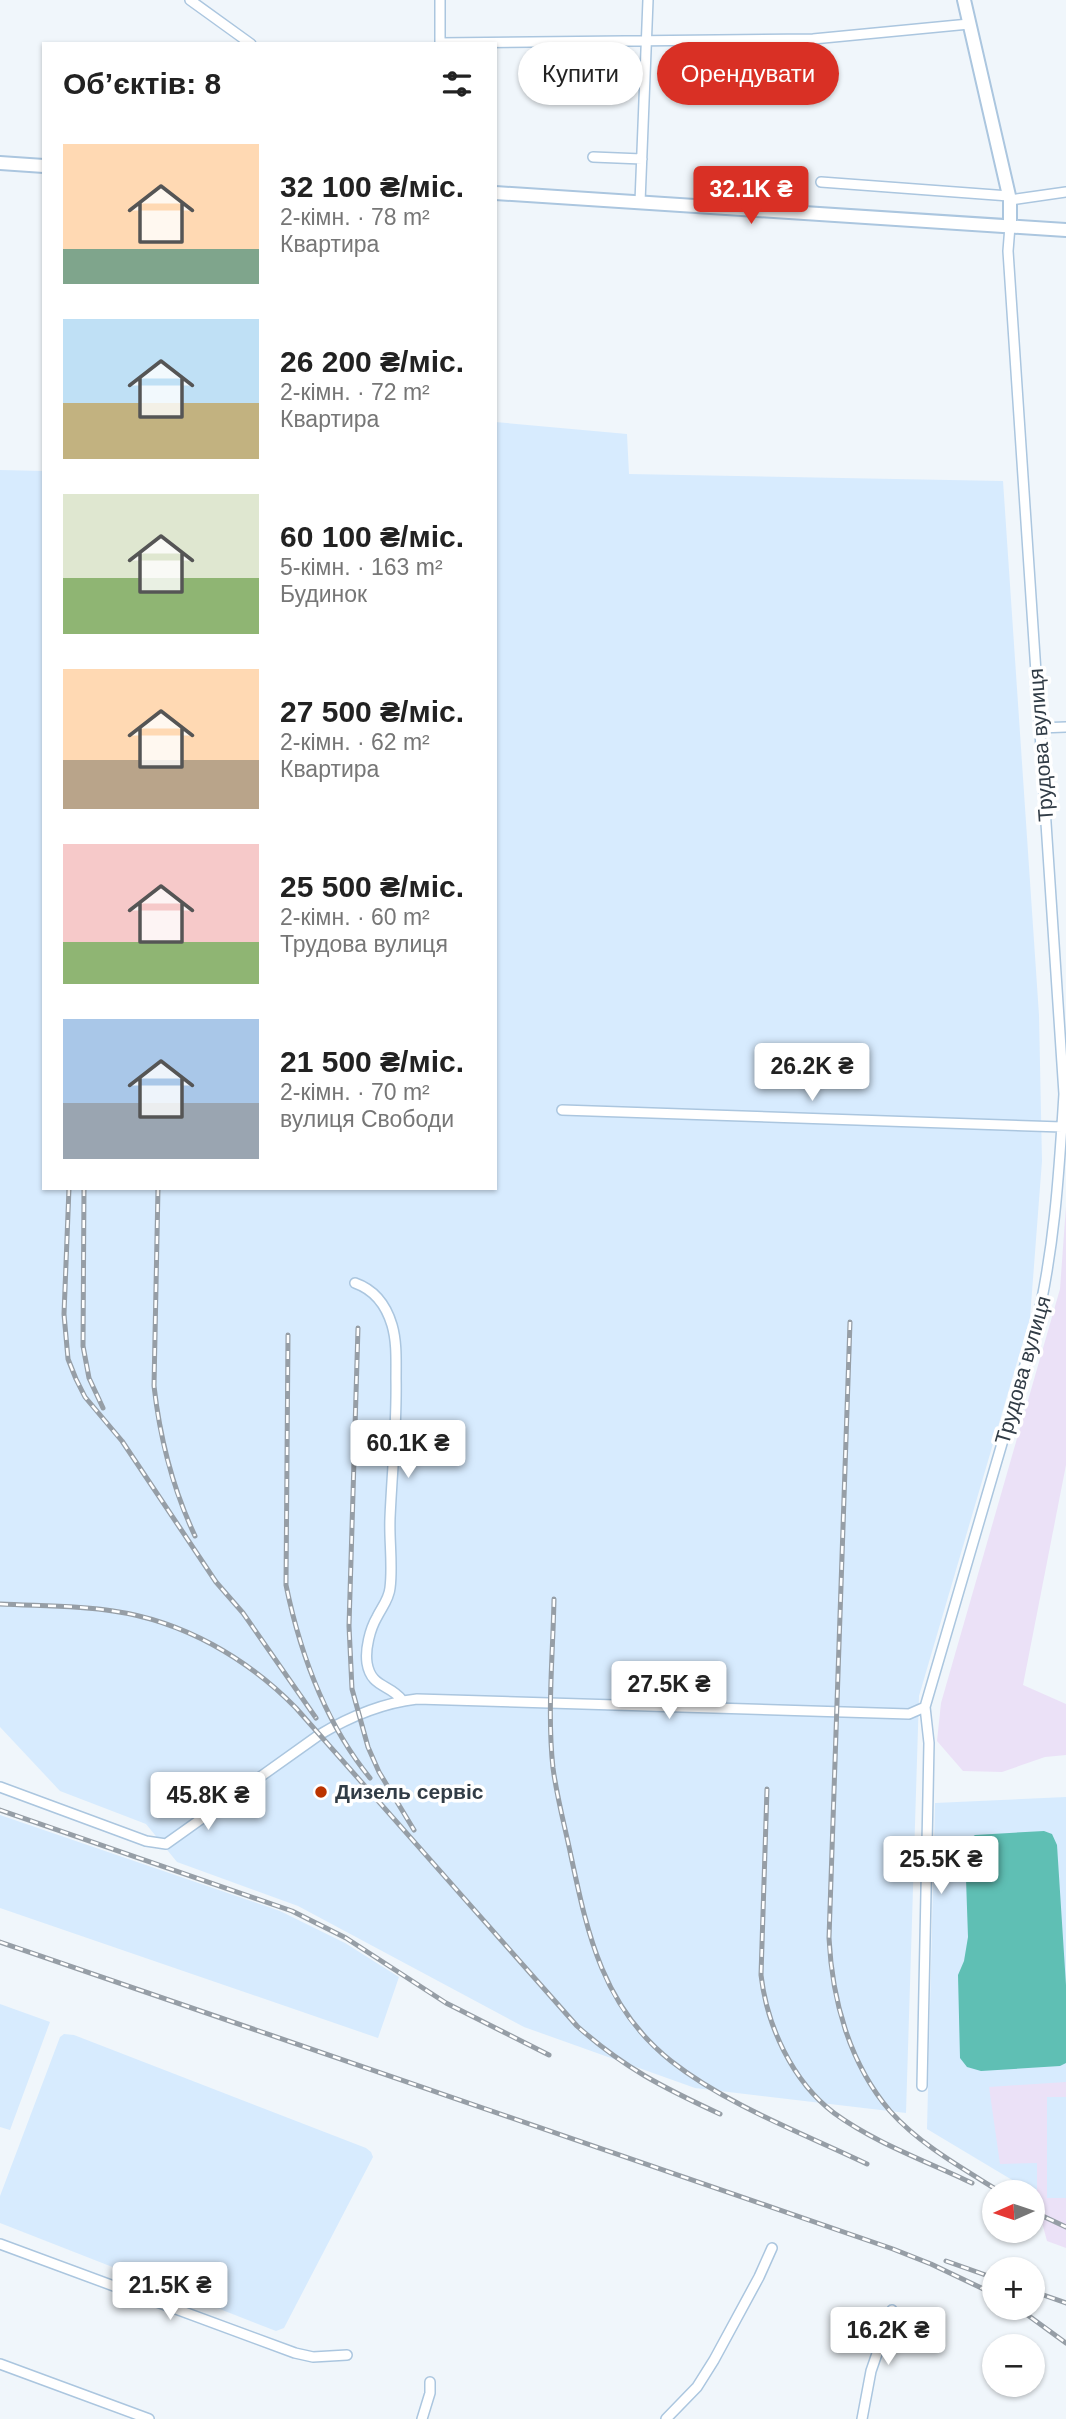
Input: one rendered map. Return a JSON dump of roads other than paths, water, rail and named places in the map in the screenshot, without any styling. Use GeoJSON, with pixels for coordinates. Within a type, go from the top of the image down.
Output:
{"type":"FeatureCollection","features":[{"type":"Feature","properties":{"kind":"street"},"geometry":{"type":"LineString","coordinates":[[190,0],[248,42]]}},
{"type":"Feature","properties":{"kind":"street"},"geometry":{"type":"LineString","coordinates":[[440,0],[440,42]]}},
{"type":"Feature","properties":{"kind":"street"},"geometry":{"type":"LineString","coordinates":[[640,202],[648,0]]}},
{"type":"Feature","properties":{"kind":"street"},"geometry":{"type":"LineString","coordinates":[[964,0],[1009,198],[1010,226]]}},
{"type":"Feature","properties":{"kind":"street"},"geometry":{"type":"LineString","coordinates":[[497,42],[813,39],[969,24]]}},
{"type":"Feature","properties":{"kind":"street"},"geometry":{"type":"LineString","coordinates":[[593,157],[642,159]]}},
{"type":"Feature","properties":{"kind":"street"},"geometry":{"type":"LineString","coordinates":[[0,163],[42,166]]}},
{"type":"Feature","properties":{"kind":"street"},"geometry":{"type":"LineString","coordinates":[[821,182],[1009,198],[1066,192]]}},
{"type":"Feature","properties":{"kind":"street"},"geometry":{"type":"LineString","coordinates":[[497,193],[1066,230]]}},
{"type":"Feature","properties":{"kind":"street","name":"Трудова вулиця"},"geometry":{"type":"LineString","coordinates":[[922,2085],[929,1782],[925,1707],[1046,1285],[1054,1228],[1064,1094],[1008,251],[1010,226]]}},
{"type":"Feature","properties":{"kind":"street"},"geometry":{"type":"LineString","coordinates":[[1039,728],[1066,727]]}},
{"type":"Feature","properties":{"kind":"street"},"geometry":{"type":"LineString","coordinates":[[562,1110],[1062,1127]]}},
{"type":"Feature","properties":{"kind":"street"},"geometry":{"type":"LineString","coordinates":[[355,1283],[368,1287],[377,1295],[392,1324],[396,1349],[397,1418],[390,1518],[390,1588],[387,1601],[376,1618],[367,1648],[367,1660],[369,1672],[375,1682],[397,1694],[402,1700]]}},
{"type":"Feature","properties":{"kind":"street"},"geometry":{"type":"LineString","coordinates":[[0,1787],[146,1841],[166,1844],[335,1725],[402,1700],[909,1714],[925,1707]]}},
{"type":"Feature","properties":{"kind":"street"},"geometry":{"type":"LineString","coordinates":[[0,2244],[295,2353],[313,2357],[347,2355]]}},
{"type":"Feature","properties":{"kind":"street"},"geometry":{"type":"LineString","coordinates":[[666,2419],[697,2387],[714,2360],[772,2248]]}},
{"type":"Feature","properties":{"kind":"street"},"geometry":{"type":"LineString","coordinates":[[862,2419],[871,2371],[892,2310]]}},
{"type":"Feature","properties":{"kind":"street"},"geometry":{"type":"LineString","coordinates":[[1,2368],[149,2419]]}},
{"type":"Feature","properties":{"kind":"street"},"geometry":{"type":"LineString","coordinates":[[422,2419],[430,2393],[430,2382]]}},
{"type":"Feature","properties":{"kind":"railway"},"geometry":{"type":"LineString","coordinates":[[69,1190],[64,1314],[68,1359],[76,1379],[85,1397],[122,1441],[216,1582],[243,1613],[316,1718]]}},
{"type":"Feature","properties":{"kind":"railway"},"geometry":{"type":"LineString","coordinates":[[84,1190],[83,1346],[89,1378],[103,1408]]}},
{"type":"Feature","properties":{"kind":"railway"},"geometry":{"type":"LineString","coordinates":[[158,1190],[154,1386],[168,1462],[195,1536]]}},
{"type":"Feature","properties":{"kind":"railway"},"geometry":{"type":"LineString","coordinates":[[850,1322],[829,1938],[834,1984],[853,2051],[890,2111],[929,2146],[982,2180]]}},
{"type":"Feature","properties":{"kind":"railway"},"geometry":{"type":"LineString","coordinates":[[358,1328],[349,1626],[352,1689],[368,1747],[379,1772],[414,1830]]}},
{"type":"Feature","properties":{"kind":"railway"},"geometry":{"type":"LineString","coordinates":[[288,1335],[286,1585],[299,1636],[317,1687],[340,1735],[370,1778]]}},
{"type":"Feature","properties":{"kind":"railway"},"geometry":{"type":"LineString","coordinates":[[554,1599],[550,1726],[555,1779],[584,1914],[592,1942],[614,1994],[648,2040],[693,2077],[740,2105],[867,2164]]}},
{"type":"Feature","properties":{"kind":"railway"},"geometry":{"type":"LineString","coordinates":[[0,1604],[85,1608],[139,1616],[164,1623],[212,1644],[257,1673],[296,1708],[577,2026],[611,2054],[645,2076],[720,2114]]}},
{"type":"Feature","properties":{"kind":"railway"},"geometry":{"type":"LineString","coordinates":[[767,1789],[761,1975],[769,2014],[784,2051],[806,2085],[834,2113],[884,2143],[972,2183]]}},
{"type":"Feature","properties":{"kind":"railway"},"geometry":{"type":"LineString","coordinates":[[0,1810],[292,1911],[346,1938],[446,2003],[549,2055]]}},
{"type":"Feature","properties":{"kind":"railway"},"geometry":{"type":"LineString","coordinates":[[0,1942],[893,2249],[982,2288]]}},
{"type":"Feature","properties":{"kind":"railway"},"geometry":{"type":"LineString","coordinates":[[1045,2217],[1066,2227]]}},
{"type":"Feature","properties":{"kind":"railway"},"geometry":{"type":"LineString","coordinates":[[946,2261],[982,2274]]}},
{"type":"Feature","properties":{"kind":"railway"},"geometry":{"type":"LineString","coordinates":[[1045,2296],[1066,2303]]}},
{"type":"Feature","properties":{"kind":"railway"},"geometry":{"type":"LineString","coordinates":[[1034,2320],[1066,2343]]}},
{"type":"Feature","properties":{"kind":"place","name":"Дизель сервіс"},"geometry":{"type":"Point","coordinates":[321,1792]}}]}
